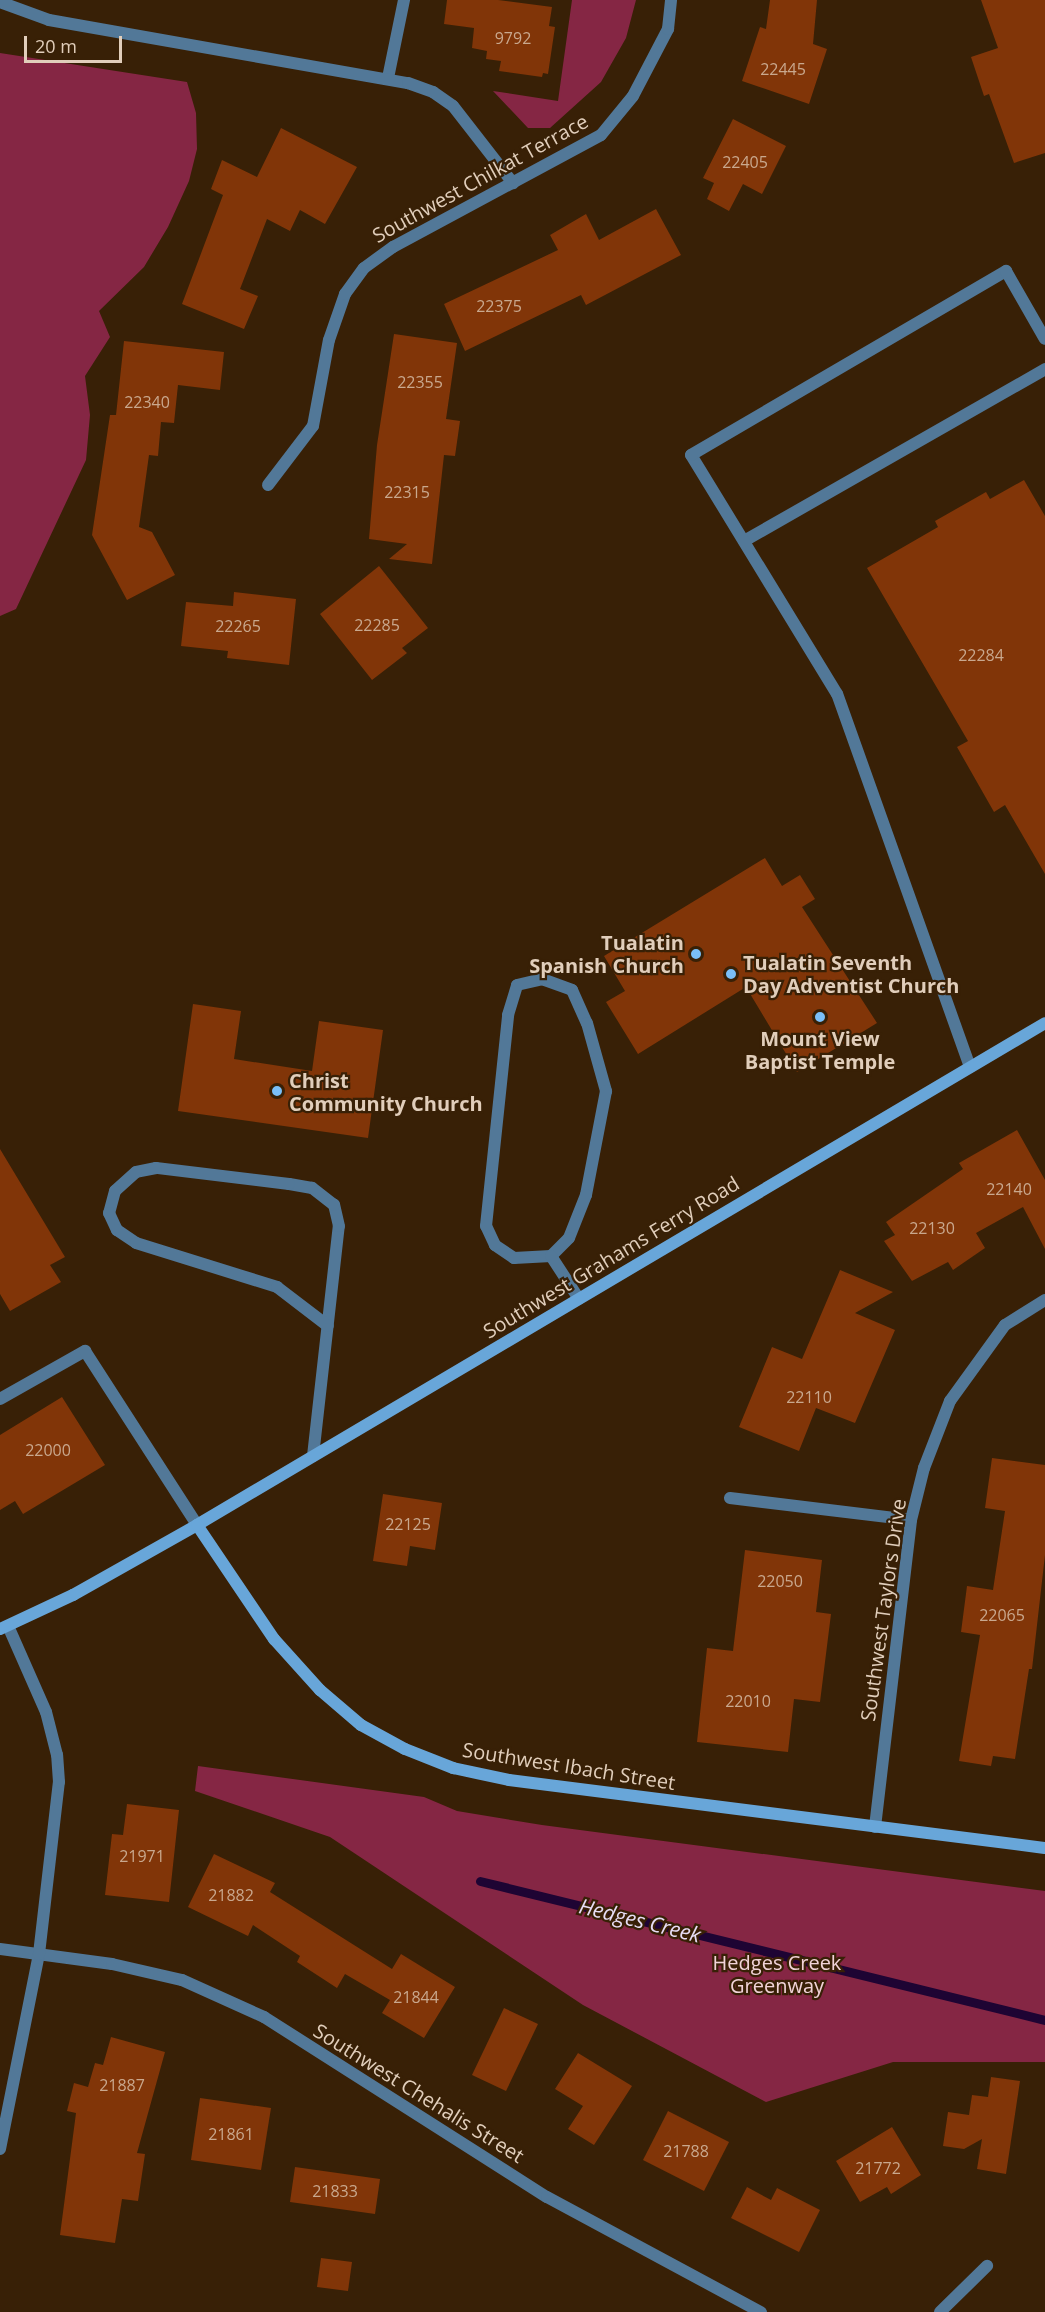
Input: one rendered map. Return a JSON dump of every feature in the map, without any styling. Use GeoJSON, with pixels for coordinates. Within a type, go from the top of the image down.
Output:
{"type":"FeatureCollection","features":[{"type":"Feature","properties":{"kind":"street"},"geometry":{"type":"LineString","coordinates":[[388,78],[404,0]]}},
{"type":"Feature","properties":{"kind":"street","name":"Southwest Chilkat Terrace"},"geometry":{"type":"LineString","coordinates":[[268,485],[313,426],[329,339],[345,294],[364,268],[393,247],[601,135],[633,96],[668,28],[671,0]]}},
{"type":"Feature","properties":{"kind":"street"},"geometry":{"type":"LineString","coordinates":[[0,2],[49,20],[388,78],[434,92],[453,106],[513,183]]}},
{"type":"Feature","properties":{"kind":"street"},"geometry":{"type":"LineString","coordinates":[[970,1067],[837,694],[691,455],[1006,272],[1045,339]]}},
{"type":"Feature","properties":{"kind":"street"},"geometry":{"type":"LineString","coordinates":[[744,541],[1045,369]]}},
{"type":"Feature","properties":{"kind":"street"},"geometry":{"type":"LineString","coordinates":[[542,979],[572,990],[587,1023],[606,1091],[586,1195],[569,1238],[551,1256],[514,1258],[495,1245],[486,1226],[508,1015],[517,985],[542,979]]}},
{"type":"Feature","properties":{"kind":"street","name":"Southwest Grahams Ferry Road"},"geometry":{"type":"LineString","coordinates":[[197,1525],[1045,1023]]}},
{"type":"Feature","properties":{"kind":"street"},"geometry":{"type":"LineString","coordinates":[[312,1456],[328,1326],[339,1226],[334,1204],[312,1188],[156,1168],[136,1172],[116,1191],[109,1213],[117,1230],[136,1243],[278,1287],[328,1326]]}},
{"type":"Feature","properties":{"kind":"street"},"geometry":{"type":"LineString","coordinates":[[551,1256],[579,1299]]}},
{"type":"Feature","properties":{"kind":"street","name":"Southwest Taylors Drive"},"geometry":{"type":"LineString","coordinates":[[875,1827],[911,1520],[924,1468],[951,1401],[1005,1325],[1045,1300]]}},
{"type":"Feature","properties":{"kind":"street"},"geometry":{"type":"LineString","coordinates":[[0,1399],[85,1351],[197,1525],[73,1595],[4,1628],[46,1713],[57,1755],[59,1782],[39,1954],[0,2148]]}},
{"type":"Feature","properties":{"kind":"street"},"geometry":{"type":"LineString","coordinates":[[730,1498],[911,1520]]}},
{"type":"Feature","properties":{"kind":"street","name":"Southwest Ibach Street"},"geometry":{"type":"LineString","coordinates":[[197,1525],[274,1639],[320,1690],[361,1725],[405,1749],[453,1768],[509,1780],[1045,1848]]}},
{"type":"Feature","properties":{"kind":"street","name":"Southwest Chehalis Street"},"geometry":{"type":"LineString","coordinates":[[0,1948],[112,1964],[182,1980],[264,2017],[547,2197],[761,2312]]}},
{"type":"Feature","properties":{"kind":"street"},"geometry":{"type":"LineString","coordinates":[[940,2312],[987,2266]]}},
{"type":"Feature","properties":{"kind":"green space"},"geometry":{"type":"Polygon","coordinates":[[[572,0],[636,0],[626,38],[601,82],[550,128],[528,128],[493,91],[558,101],[572,0]]]}},
{"type":"Feature","properties":{"kind":"green space"},"geometry":{"type":"Polygon","coordinates":[[[0,53],[187,82],[196,113],[197,149],[189,181],[168,227],[144,267],[99,311],[110,337],[85,376],[90,415],[86,460],[16,609],[0,616],[0,53]]]}},
{"type":"Feature","properties":{"kind":"green space","name":"Hedges Creek Greenway"},"geometry":{"type":"Polygon","coordinates":[[[198,1766],[424,1797],[457,1811],[542,1825],[1045,1891],[1045,2062],[893,2062],[766,2102],[583,2005],[330,1837],[195,1791],[198,1766]]]}},
{"type":"Feature","properties":{"kind":"building"},"geometry":{"type":"Polygon","coordinates":[[[447,0],[498,0],[552,7],[549,26],[555,27],[548,74],[543,73],[542,77],[499,71],[501,61],[486,59],[487,51],[472,48],[474,28],[444,24],[447,0]]]}},
{"type":"Feature","properties":{"kind":"building"},"geometry":{"type":"Polygon","coordinates":[[[770,0],[817,0],[813,44],[827,49],[809,104],[742,81],[760,27],[766,29],[770,0]]]}},
{"type":"Feature","properties":{"kind":"building"},"geometry":{"type":"Polygon","coordinates":[[[981,0],[1045,0],[1045,153],[1014,163],[989,94],[984,96],[971,57],[998,48],[981,0]]]}},
{"type":"Feature","properties":{"kind":"building"},"geometry":{"type":"Polygon","coordinates":[[[733,119],[786,146],[762,194],[743,184],[729,211],[707,199],[714,183],[703,178],[733,119]]]}},
{"type":"Feature","properties":{"kind":"building"},"geometry":{"type":"Polygon","coordinates":[[[281,128],[357,167],[325,224],[300,210],[290,231],[267,219],[240,289],[258,296],[244,329],[182,304],[223,195],[211,189],[222,160],[257,177],[281,128]]]}},
{"type":"Feature","properties":{"kind":"building"},"geometry":{"type":"Polygon","coordinates":[[[656,209],[681,255],[586,305],[581,295],[465,351],[444,304],[558,250],[550,235],[586,214],[599,240],[656,209]]]}},
{"type":"Feature","properties":{"kind":"building"},"geometry":{"type":"Polygon","coordinates":[[[394,334],[457,343],[446,419],[460,421],[455,456],[444,455],[432,564],[389,559],[407,544],[369,539],[377,445],[394,334]]]}},
{"type":"Feature","properties":{"kind":"building"},"geometry":{"type":"Polygon","coordinates":[[[124,341],[224,352],[220,390],[178,385],[174,423],[161,422],[158,456],[149,455],[139,527],[152,532],[175,575],[127,600],[92,535],[110,415],[116,415],[124,341]]]}},
{"type":"Feature","properties":{"kind":"building"},"geometry":{"type":"Polygon","coordinates":[[[1024,480],[1045,516],[1045,874],[1005,805],[994,812],[957,747],[968,741],[867,568],[938,527],[935,521],[986,492],[990,499],[1024,480]]]}},
{"type":"Feature","properties":{"kind":"building"},"geometry":{"type":"Polygon","coordinates":[[[379,566],[428,628],[402,648],[407,653],[372,680],[320,614],[379,566]]]}},
{"type":"Feature","properties":{"kind":"building"},"geometry":{"type":"Polygon","coordinates":[[[234,592],[296,599],[289,665],[227,658],[228,651],[181,646],[186,602],[233,606],[234,592]]]}},
{"type":"Feature","properties":{"kind":"building","name":"Tualatin Seventh Day Adventist Church"},"geometry":{"type":"Polygon","coordinates":[[[765,858],[782,886],[800,875],[815,899],[802,907],[877,1023],[797,1072],[746,987],[638,1054],[606,1002],[625,991],[604,956],[765,858]]]}},
{"type":"Feature","properties":{"kind":"building","name":"Christ Community Church"},"geometry":{"type":"Polygon","coordinates":[[[193,1004],[241,1011],[234,1059],[312,1071],[319,1021],[383,1030],[368,1138],[178,1111],[193,1004]]]}},
{"type":"Feature","properties":{"kind":"building"},"geometry":{"type":"Polygon","coordinates":[[[1017,1130],[1045,1180],[1045,1249],[1023,1207],[976,1233],[985,1248],[953,1270],[948,1262],[912,1281],[884,1241],[895,1235],[886,1222],[963,1169],[959,1163],[1017,1130]]]}},
{"type":"Feature","properties":{"kind":"building"},"geometry":{"type":"Polygon","coordinates":[[[0,1149],[65,1257],[50,1265],[61,1282],[10,1311],[0,1294],[0,1149]]]}},
{"type":"Feature","properties":{"kind":"building"},"geometry":{"type":"Polygon","coordinates":[[[840,1270],[893,1292],[855,1313],[895,1330],[855,1423],[816,1408],[799,1451],[739,1427],[772,1347],[802,1359],[840,1270]]]}},
{"type":"Feature","properties":{"kind":"building"},"geometry":{"type":"Polygon","coordinates":[[[62,1397],[105,1465],[23,1514],[15,1501],[0,1510],[0,1435],[62,1397]]]}},
{"type":"Feature","properties":{"kind":"building"},"geometry":{"type":"Polygon","coordinates":[[[992,1458],[1045,1465],[1045,1555],[1032,1669],[1029,1669],[1015,1759],[993,1756],[991,1766],[959,1761],[980,1635],[961,1632],[967,1586],[993,1590],[1005,1511],[985,1508],[992,1458]]]}},
{"type":"Feature","properties":{"kind":"building"},"geometry":{"type":"Polygon","coordinates":[[[383,1494],[442,1503],[435,1550],[410,1546],[407,1566],[373,1561],[383,1494]]]}},
{"type":"Feature","properties":{"kind":"building"},"geometry":{"type":"Polygon","coordinates":[[[745,1550],[822,1560],[816,1612],[831,1614],[820,1702],[794,1699],[788,1752],[697,1742],[707,1648],[733,1651],[745,1550]]]}},
{"type":"Feature","properties":{"kind":"building"},"geometry":{"type":"Polygon","coordinates":[[[127,1804],[179,1810],[169,1902],[105,1895],[112,1834],[123,1835],[127,1804]]]}},
{"type":"Feature","properties":{"kind":"building"},"geometry":{"type":"Polygon","coordinates":[[[214,1854],[275,1883],[270,1892],[392,1969],[401,1954],[455,1987],[424,2038],[382,2013],[390,2000],[345,1974],[337,1988],[297,1962],[300,1956],[253,1925],[248,1936],[188,1907],[214,1854]]]}},
{"type":"Feature","properties":{"kind":"building"},"geometry":{"type":"Polygon","coordinates":[[[504,2008],[538,2024],[506,2091],[472,2075],[504,2008]]]}},
{"type":"Feature","properties":{"kind":"building"},"geometry":{"type":"Polygon","coordinates":[[[111,2037],[165,2052],[137,2153],[145,2154],[138,2201],[122,2199],[115,2243],[60,2235],[76,2113],[67,2111],[74,2083],[88,2087],[95,2063],[103,2065],[111,2037]]]}},
{"type":"Feature","properties":{"kind":"building"},"geometry":{"type":"Polygon","coordinates":[[[578,2053],[632,2086],[594,2145],[568,2129],[583,2106],[555,2089],[578,2053]]]}},
{"type":"Feature","properties":{"kind":"building"},"geometry":{"type":"Polygon","coordinates":[[[991,2077],[1020,2081],[1006,2174],[977,2169],[982,2139],[964,2149],[943,2146],[948,2112],[969,2115],[972,2095],[988,2097],[991,2077]]]}},
{"type":"Feature","properties":{"kind":"building"},"geometry":{"type":"Polygon","coordinates":[[[200,2098],[271,2108],[261,2170],[191,2160],[200,2098]]]}},
{"type":"Feature","properties":{"kind":"building"},"geometry":{"type":"Polygon","coordinates":[[[668,2111],[729,2142],[704,2191],[643,2160],[668,2111]]]}},
{"type":"Feature","properties":{"kind":"building"},"geometry":{"type":"Polygon","coordinates":[[[892,2127],[921,2175],[891,2194],[887,2187],[860,2202],[836,2161],[892,2127]]]}},
{"type":"Feature","properties":{"kind":"building"},"geometry":{"type":"Polygon","coordinates":[[[295,2167],[380,2179],[375,2214],[290,2202],[295,2167]]]}},
{"type":"Feature","properties":{"kind":"building"},"geometry":{"type":"Polygon","coordinates":[[[747,2187],[771,2200],[777,2188],[820,2210],[799,2252],[731,2218],[747,2187]]]}},
{"type":"Feature","properties":{"kind":"building"},"geometry":{"type":"Polygon","coordinates":[[[321,2258],[352,2262],[348,2291],[317,2287],[321,2258]]]}},
{"type":"Feature","properties":{"kind":"waterway","name":"Hedges Creek"},"geometry":{"type":"LineString","coordinates":[[480,1881],[1045,2020]]}},
{"type":"Feature","properties":{"kind":"place","name":"Tualatin Spanish Church"},"geometry":{"type":"Point","coordinates":[696,954]}},
{"type":"Feature","properties":{"kind":"place","name":"Tualatin Seventh Day Adventist Church"},"geometry":{"type":"Point","coordinates":[731,974]}},
{"type":"Feature","properties":{"kind":"place","name":"Mount View Baptist Temple"},"geometry":{"type":"Point","coordinates":[820,1017]}},
{"type":"Feature","properties":{"kind":"place","name":"Christ Community Church"},"geometry":{"type":"Point","coordinates":[277,1091]}}]}
